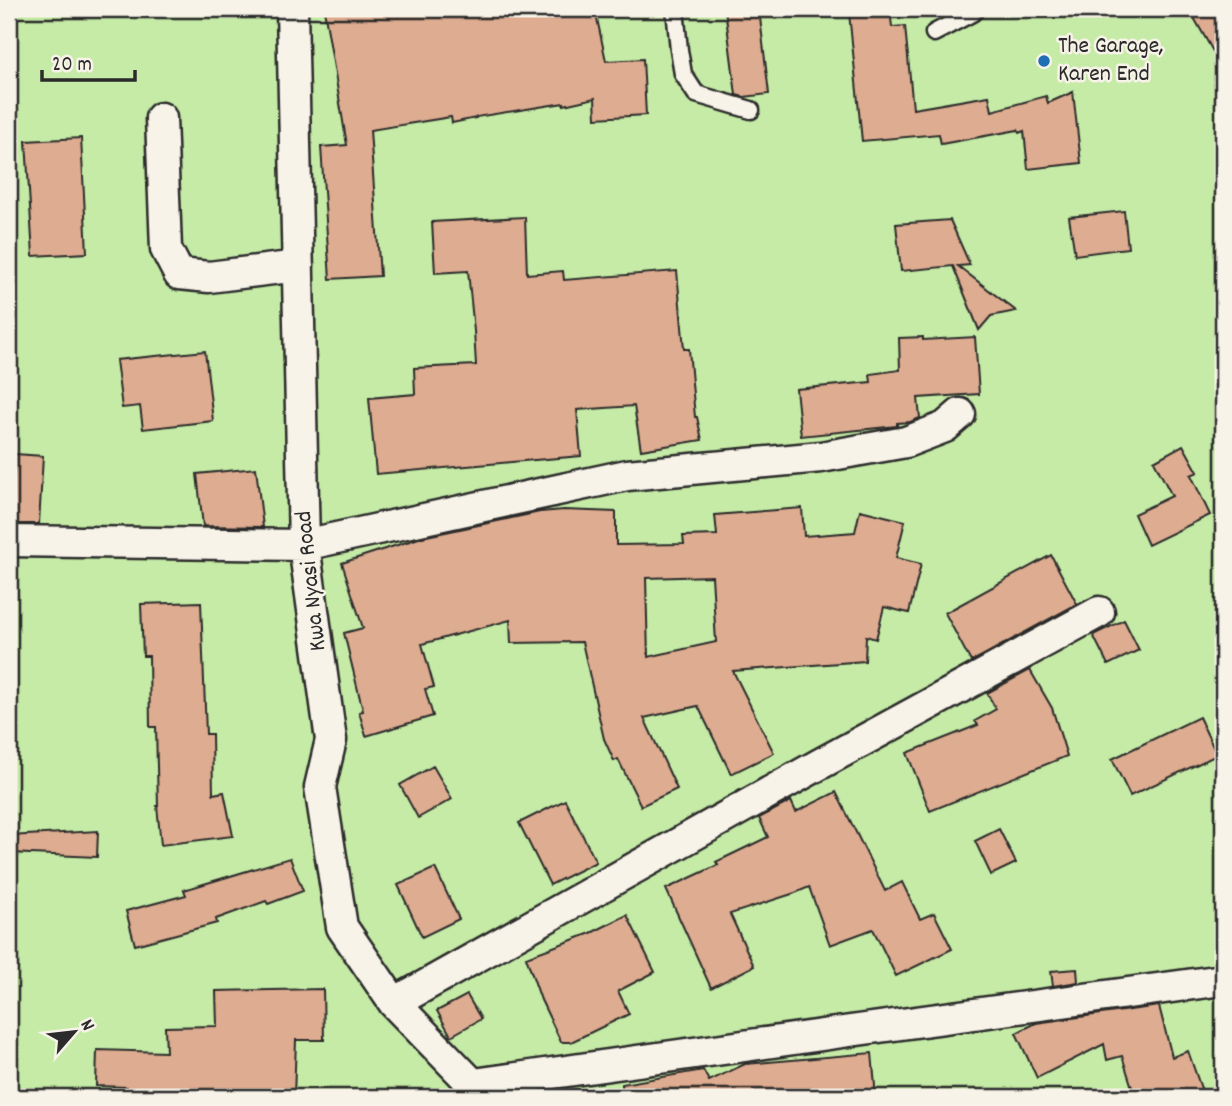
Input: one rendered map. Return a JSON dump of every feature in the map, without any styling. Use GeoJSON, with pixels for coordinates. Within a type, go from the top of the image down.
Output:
{"type":"FeatureCollection","features":[{"type":"Feature","properties":{"kind":"street","name":"Kwa Nyasi Road"},"geometry":{"type":"LineString","coordinates":[[292,9],[304,545],[331,740],[320,787],[342,927],[394,1003],[480,1091]]}},
{"type":"Feature","properties":{"kind":"street"},"geometry":{"type":"LineString","coordinates":[[161,118],[166,249],[179,274],[209,277],[298,265]]}},
{"type":"Feature","properties":{"kind":"street"},"geometry":{"type":"LineString","coordinates":[[9,541],[304,545],[627,475],[821,457],[906,442],[945,427],[960,414]]}},
{"type":"Feature","properties":{"kind":"street"},"geometry":{"type":"LineString","coordinates":[[394,1003],[820,764],[1099,612]]}},
{"type":"Feature","properties":{"kind":"street"},"geometry":{"type":"LineString","coordinates":[[480,1091],[864,1029],[1223,980]]}},
{"type":"Feature","properties":{"kind":"lane"},"geometry":{"type":"LineString","coordinates":[[674,9],[683,74],[696,94],[751,110]]}},
{"type":"Feature","properties":{"kind":"lane"},"geometry":{"type":"LineString","coordinates":[[934,33],[976,9]]}},
{"type":"Feature","properties":{"kind":"green space"},"geometry":{"type":"Polygon","coordinates":[[[9,9],[1223,9],[1223,1097],[9,1097],[9,9]]]}},
{"type":"Feature","properties":{"kind":"building"},"geometry":{"type":"Polygon","coordinates":[[[324,9],[595,9],[606,61],[643,59],[646,115],[596,118],[595,98],[452,123],[451,117],[370,130],[380,276],[330,279],[321,147],[347,145],[324,9]]]}},
{"type":"Feature","properties":{"kind":"building"},"geometry":{"type":"Polygon","coordinates":[[[725,9],[759,9],[769,94],[744,97],[736,95],[725,9]]]}},
{"type":"Feature","properties":{"kind":"building"},"geometry":{"type":"Polygon","coordinates":[[[890,9],[892,27],[905,26],[913,109],[989,96],[992,111],[1046,96],[1048,103],[1073,92],[1081,163],[1028,169],[1024,131],[1019,133],[1018,130],[941,144],[939,134],[862,141],[849,13],[890,9]]]}},
{"type":"Feature","properties":{"kind":"building"},"geometry":{"type":"Polygon","coordinates":[[[1189,9],[1223,9],[1223,69],[1189,9]]]}},
{"type":"Feature","properties":{"kind":"building"},"geometry":{"type":"Polygon","coordinates":[[[81,138],[87,253],[33,256],[26,141],[81,138]]]}},
{"type":"Feature","properties":{"kind":"building"},"geometry":{"type":"Polygon","coordinates":[[[1124,211],[1128,248],[1075,255],[1069,217],[1124,211]]]}},
{"type":"Feature","properties":{"kind":"building"},"geometry":{"type":"Polygon","coordinates":[[[525,217],[527,274],[563,271],[564,280],[677,271],[684,349],[689,349],[695,417],[702,440],[641,450],[634,406],[577,410],[581,456],[376,474],[369,398],[415,394],[414,368],[476,365],[468,271],[435,273],[432,222],[525,217]]]}},
{"type":"Feature","properties":{"kind":"building"},"geometry":{"type":"Polygon","coordinates":[[[950,220],[970,265],[958,266],[1016,311],[991,316],[979,330],[953,266],[901,271],[896,224],[950,220]]]}},
{"type":"Feature","properties":{"kind":"building"},"geometry":{"type":"Polygon","coordinates":[[[923,337],[923,340],[975,337],[979,394],[918,398],[920,418],[897,423],[897,426],[801,436],[796,389],[871,382],[870,374],[900,370],[899,338],[923,337]]]}},
{"type":"Feature","properties":{"kind":"building"},"geometry":{"type":"Polygon","coordinates":[[[205,351],[213,421],[143,429],[140,406],[122,408],[116,360],[205,351]]]}},
{"type":"Feature","properties":{"kind":"building"},"geometry":{"type":"Polygon","coordinates":[[[1183,445],[1198,472],[1191,475],[1210,515],[1148,545],[1134,514],[1172,496],[1154,461],[1183,445]]]}},
{"type":"Feature","properties":{"kind":"building"},"geometry":{"type":"Polygon","coordinates":[[[15,454],[43,456],[39,524],[12,524],[15,454]]]}},
{"type":"Feature","properties":{"kind":"building"},"geometry":{"type":"Polygon","coordinates":[[[256,468],[263,527],[203,526],[197,474],[256,468]]]}},
{"type":"Feature","properties":{"kind":"building"},"geometry":{"type":"Polygon","coordinates":[[[802,508],[804,536],[855,532],[860,510],[905,521],[896,558],[921,564],[909,613],[884,607],[876,639],[866,636],[865,661],[733,671],[774,753],[731,774],[698,706],[644,718],[677,789],[641,806],[618,759],[614,761],[604,739],[582,642],[511,643],[510,620],[422,644],[434,687],[425,689],[433,716],[366,736],[359,712],[363,711],[344,633],[363,628],[342,563],[422,537],[540,512],[616,512],[616,545],[684,544],[683,536],[717,535],[715,515],[802,508]],[[712,576],[646,578],[648,657],[716,642],[712,576]]]}},
{"type":"Feature","properties":{"kind":"building"},"geometry":{"type":"Polygon","coordinates":[[[1051,555],[1077,604],[971,662],[945,613],[1051,555]]]}},
{"type":"Feature","properties":{"kind":"building"},"geometry":{"type":"Polygon","coordinates":[[[201,602],[206,734],[212,734],[213,794],[224,792],[233,836],[161,845],[157,806],[156,727],[150,727],[149,656],[143,656],[141,604],[201,602]]]}},
{"type":"Feature","properties":{"kind":"building"},"geometry":{"type":"Polygon","coordinates":[[[1124,620],[1139,650],[1108,665],[1093,635],[1124,620]]]}},
{"type":"Feature","properties":{"kind":"building"},"geometry":{"type":"Polygon","coordinates":[[[1030,670],[1052,708],[1067,756],[930,811],[907,753],[978,725],[975,721],[996,709],[987,693],[1030,670]]]}},
{"type":"Feature","properties":{"kind":"building"},"geometry":{"type":"Polygon","coordinates":[[[1199,717],[1217,755],[1130,796],[1112,759],[1199,717]]]}},
{"type":"Feature","properties":{"kind":"building"},"geometry":{"type":"Polygon","coordinates":[[[433,766],[452,799],[418,818],[400,785],[433,766]]]}},
{"type":"Feature","properties":{"kind":"building"},"geometry":{"type":"Polygon","coordinates":[[[836,792],[885,891],[902,882],[920,919],[934,913],[952,949],[896,976],[873,929],[830,945],[809,887],[730,914],[754,966],[711,988],[666,889],[718,865],[716,862],[768,837],[759,818],[791,801],[796,812],[836,792]]]}},
{"type":"Feature","properties":{"kind":"building"},"geometry":{"type":"Polygon","coordinates":[[[565,800],[596,862],[550,885],[519,823],[565,800]]]}},
{"type":"Feature","properties":{"kind":"building"},"geometry":{"type":"Polygon","coordinates":[[[999,829],[1016,863],[991,875],[975,841],[999,829]]]}},
{"type":"Feature","properties":{"kind":"building"},"geometry":{"type":"Polygon","coordinates":[[[98,831],[97,857],[9,853],[9,836],[98,831]]]}},
{"type":"Feature","properties":{"kind":"building"},"geometry":{"type":"Polygon","coordinates":[[[290,858],[303,891],[216,919],[217,923],[135,945],[126,911],[186,895],[184,890],[290,858]]]}},
{"type":"Feature","properties":{"kind":"building"},"geometry":{"type":"Polygon","coordinates":[[[435,868],[459,919],[422,937],[398,885],[435,868]]]}},
{"type":"Feature","properties":{"kind":"building"},"geometry":{"type":"Polygon","coordinates":[[[627,915],[655,972],[618,991],[629,1014],[571,1042],[561,1042],[541,1000],[526,957],[591,933],[627,915]]]}},
{"type":"Feature","properties":{"kind":"building"},"geometry":{"type":"Polygon","coordinates":[[[1077,969],[1078,982],[1053,986],[1051,971],[1077,969]]]}},
{"type":"Feature","properties":{"kind":"building"},"geometry":{"type":"Polygon","coordinates":[[[323,989],[324,1040],[296,1040],[294,1097],[127,1097],[127,1087],[96,1086],[97,1050],[166,1052],[165,1027],[217,1026],[216,991],[323,989]]]}},
{"type":"Feature","properties":{"kind":"building"},"geometry":{"type":"Polygon","coordinates":[[[467,995],[481,1019],[451,1036],[437,1011],[467,995]]]}},
{"type":"Feature","properties":{"kind":"building"},"geometry":{"type":"Polygon","coordinates":[[[1159,1006],[1172,1057],[1188,1051],[1204,1097],[1135,1097],[1122,1056],[1107,1060],[1104,1044],[1037,1078],[1016,1033],[1036,1023],[1159,1006]]]}},
{"type":"Feature","properties":{"kind":"building"},"geometry":{"type":"Polygon","coordinates":[[[872,1053],[876,1097],[623,1097],[622,1084],[703,1070],[709,1081],[745,1064],[872,1053]]]}},
{"type":"Feature","properties":{"kind":"place","name":"The Garage, Karen End"},"geometry":{"type":"Point","coordinates":[1044,61]}}]}
